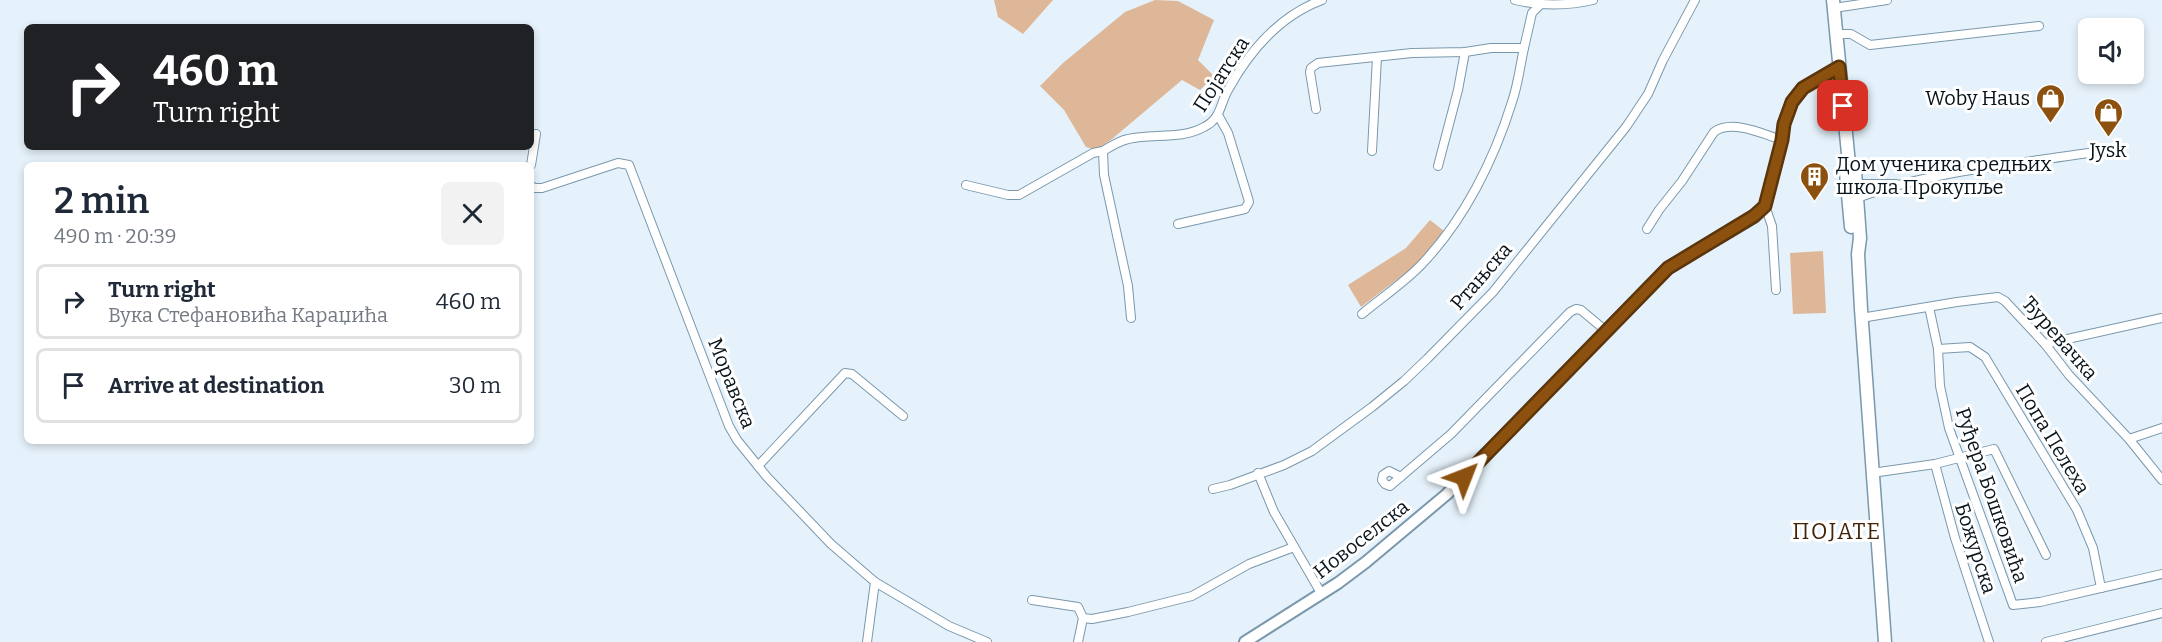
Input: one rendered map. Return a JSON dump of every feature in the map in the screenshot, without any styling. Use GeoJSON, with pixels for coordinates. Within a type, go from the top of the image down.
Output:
{"type":"FeatureCollection","features":[{"type":"Feature","properties":{"kind":"main road"},"geometry":{"type":"LineString","coordinates":[[1833,4],[1849,164],[1846,173],[1852,239],[1858,254]]}},
{"type":"Feature","properties":{"kind":"main road"},"geometry":{"type":"LineString","coordinates":[[1849,164],[1855,171],[1856,184],[1860,238],[1858,254],[1861,318],[1885,642]]}},
{"type":"Feature","properties":{"kind":"street","name":"Појатска"},"geometry":{"type":"LineString","coordinates":[[966,185],[1008,195],[1019,195],[1093,153],[1103,151],[1126,139],[1146,136],[1161,137],[1191,132],[1204,127],[1218,115],[1227,91],[1250,54],[1274,29],[1311,2],[1322,0]]}},
{"type":"Feature","properties":{"kind":"street"},"geometry":{"type":"LineString","coordinates":[[1515,0],[1570,4],[1593,0]]}},
{"type":"Feature","properties":{"kind":"street","name":"Ртањска"},"geometry":{"type":"LineString","coordinates":[[1212,489],[1230,485],[1284,465],[1312,451],[1412,374],[1492,292],[1641,107],[1695,0]]}},
{"type":"Feature","properties":{"kind":"street"},"geometry":{"type":"LineString","coordinates":[[1833,4],[1887,0]]}},
{"type":"Feature","properties":{"kind":"street"},"geometry":{"type":"LineString","coordinates":[[1362,314],[1421,265],[1455,223],[1476,189],[1513,100],[1532,13],[1545,3]]}},
{"type":"Feature","properties":{"kind":"street"},"geometry":{"type":"LineString","coordinates":[[1836,34],[1851,34],[1870,45],[2038,26]]}},
{"type":"Feature","properties":{"kind":"street"},"geometry":{"type":"LineString","coordinates":[[1317,109],[1310,72],[1314,66],[1333,61],[1412,53],[1524,48]]}},
{"type":"Feature","properties":{"kind":"street"},"geometry":{"type":"LineString","coordinates":[[1438,166],[1458,90],[1465,52]]}},
{"type":"Feature","properties":{"kind":"street"},"geometry":{"type":"LineString","coordinates":[[1372,151],[1377,57]]}},
{"type":"Feature","properties":{"kind":"street"},"geometry":{"type":"LineString","coordinates":[[1776,290],[1772,226],[1765,206],[1789,108],[1796,95],[1809,84],[1839,67]]}},
{"type":"Feature","properties":{"kind":"street"},"geometry":{"type":"LineString","coordinates":[[1178,224],[1245,209],[1247,206],[1248,198],[1228,134],[1218,115]]}},
{"type":"Feature","properties":{"kind":"street"},"geometry":{"type":"LineString","coordinates":[[1647,229],[1714,132],[1720,128],[1741,128],[1782,140]]}},
{"type":"Feature","properties":{"kind":"street"},"geometry":{"type":"LineString","coordinates":[[534,146],[536,134]]}},
{"type":"Feature","properties":{"kind":"street"},"geometry":{"type":"LineString","coordinates":[[1103,151],[1104,174],[1128,286],[1131,318]]}},
{"type":"Feature","properties":{"kind":"street"},"geometry":{"type":"LineString","coordinates":[[1856,184],[1898,184],[2095,152]]}},
{"type":"Feature","properties":{"kind":"street","name":"Моравска"},"geometry":{"type":"LineString","coordinates":[[534,188],[542,188],[618,163],[629,165],[729,426],[737,441],[831,544],[875,582],[949,626],[987,642]]}},
{"type":"Feature","properties":{"kind":"street"},"geometry":{"type":"LineString","coordinates":[[1857,198],[1898,184]]}},
{"type":"Feature","properties":{"kind":"street","name":"Новоселска"},"geometry":{"type":"LineString","coordinates":[[1245,642],[1366,562],[1447,494],[1668,268],[1754,216],[1765,206]]}},
{"type":"Feature","properties":{"kind":"street","name":"Ђуревачка"},"geometry":{"type":"LineString","coordinates":[[1861,318],[1998,297],[2005,301],[2045,344],[2069,375],[2162,480]]}},
{"type":"Feature","properties":{"kind":"street","name":"Руђера Бошковића"},"geometry":{"type":"LineString","coordinates":[[1929,307],[1938,349],[1941,386],[1949,428],[2013,605],[2020,606],[2162,574]]}},
{"type":"Feature","properties":{"kind":"street"},"geometry":{"type":"LineString","coordinates":[[1401,477],[1451,435],[1570,312],[1576,309],[1581,310],[1605,330]]}},
{"type":"Feature","properties":{"kind":"street"},"geometry":{"type":"LineString","coordinates":[[2045,344],[2162,318]]}},
{"type":"Feature","properties":{"kind":"street","name":"Попа Пелеха"},"geometry":{"type":"LineString","coordinates":[[1938,349],[1970,347],[1985,357],[2077,510],[2093,548],[2101,588]]}},
{"type":"Feature","properties":{"kind":"street"},"geometry":{"type":"LineString","coordinates":[[758,466],[845,373],[852,374],[903,416]]}},
{"type":"Feature","properties":{"kind":"street"},"geometry":{"type":"LineString","coordinates":[[2128,439],[2162,428]]}},
{"type":"Feature","properties":{"kind":"street"},"geometry":{"type":"LineString","coordinates":[[1872,473],[1935,464],[1994,449],[2046,555]]}},
{"type":"Feature","properties":{"kind":"street","name":"Божурска"},"geometry":{"type":"LineString","coordinates":[[1935,464],[1955,538],[1989,642]]}},
{"type":"Feature","properties":{"kind":"street"},"geometry":{"type":"LineString","coordinates":[[1258,473],[1266,495],[1321,592]]}},
{"type":"Feature","properties":{"kind":"street"},"geometry":{"type":"LineString","coordinates":[[1083,618],[1092,619],[1192,597],[1249,564],[1294,547]]}},
{"type":"Feature","properties":{"kind":"street"},"geometry":{"type":"LineString","coordinates":[[867,642],[875,582]]}},
{"type":"Feature","properties":{"kind":"street"},"geometry":{"type":"LineString","coordinates":[[1032,600],[1078,607],[1083,618],[1078,642]]}},
{"type":"Feature","properties":{"kind":"street"},"geometry":{"type":"LineString","coordinates":[[2046,642],[2162,613]]}},
{"type":"Feature","properties":{"kind":"shaded area"},"geometry":{"type":"Polygon","coordinates":[[[994,0],[1053,0],[1023,34],[998,17],[994,0]]]}},
{"type":"Feature","properties":{"kind":"shaded area"},"geometry":{"type":"Polygon","coordinates":[[[1155,0],[1178,1],[1214,20],[1198,60],[1214,76],[1200,90],[1182,80],[1112,139],[1096,150],[1086,147],[1064,110],[1040,86],[1063,63],[1125,12],[1155,0]]]}},
{"type":"Feature","properties":{"kind":"shaded area"},"geometry":{"type":"Polygon","coordinates":[[[1430,220],[1444,231],[1420,262],[1361,307],[1348,285],[1406,248],[1430,220]]]}},
{"type":"Feature","properties":{"kind":"shaded area"},"geometry":{"type":"Polygon","coordinates":[[[1823,251],[1826,313],[1793,314],[1790,253],[1823,251]]]}},
{"type":"Feature","properties":{"kind":"place","name":"Woby Haus"},"geometry":{"type":"Point","coordinates":[2051,124]}},
{"type":"Feature","properties":{"kind":"place","name":"Jysk"},"geometry":{"type":"Point","coordinates":[2108,138]}},
{"type":"Feature","properties":{"kind":"place","name":"Дом ученика средњих школа Прокупље"},"geometry":{"type":"Point","coordinates":[1815,202]}},
{"type":"Feature","properties":{"kind":"district","name":"ПОЈАТЕ"},"geometry":{"type":"Point","coordinates":[1837,531]}},
{"type":"Feature","properties":{"kind":"route"},"geometry":{"type":"LineString","coordinates":[[1464,477],[1668,268],[1754,216],[1765,206],[1789,108],[1803,88],[1839,67],[1843,106]]}}]}
